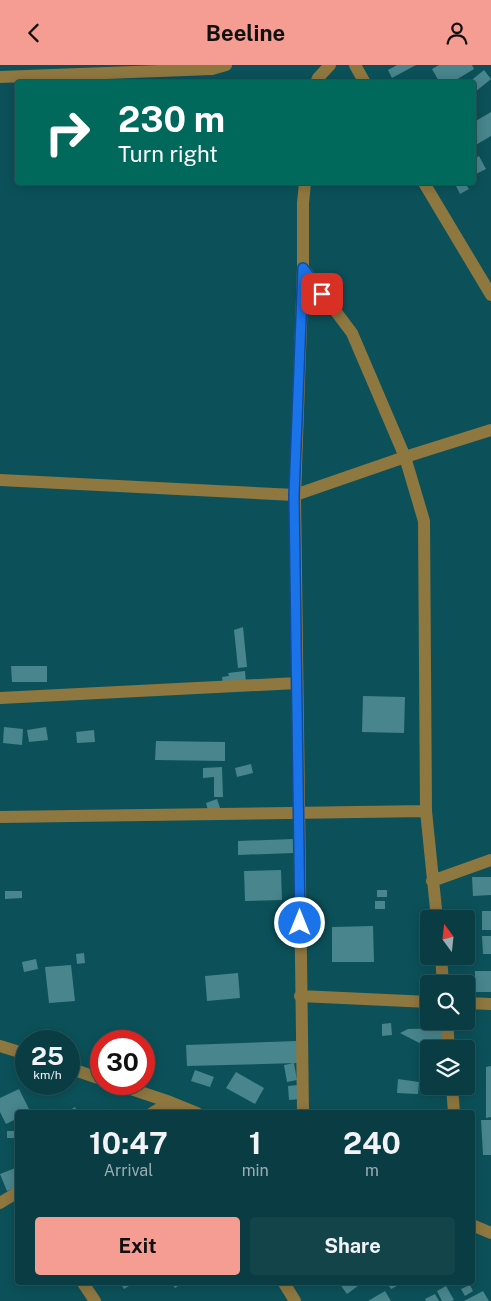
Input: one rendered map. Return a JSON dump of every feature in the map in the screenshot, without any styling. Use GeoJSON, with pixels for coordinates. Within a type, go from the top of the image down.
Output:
{"type":"FeatureCollection","features":[{"type":"Feature","properties":{"kind":"street"},"geometry":{"type":"LineString","coordinates":[[0,77],[212,69],[226,65]]}},
{"type":"Feature","properties":{"kind":"street"},"geometry":{"type":"LineString","coordinates":[[317,80],[330,65]]}},
{"type":"Feature","properties":{"kind":"street"},"geometry":{"type":"LineString","coordinates":[[355,65],[363,80]]}},
{"type":"Feature","properties":{"kind":"street"},"geometry":{"type":"LineString","coordinates":[[303,1110],[294,495],[305,185]]}},
{"type":"Feature","properties":{"kind":"street"},"geometry":{"type":"LineString","coordinates":[[425,185],[491,295]]}},
{"type":"Feature","properties":{"kind":"street"},"geometry":{"type":"LineString","coordinates":[[303,268],[352,333],[405,457],[424,521],[426,811],[435,910]]}},
{"type":"Feature","properties":{"kind":"street"},"geometry":{"type":"LineString","coordinates":[[0,480],[294,495],[491,430]]}},
{"type":"Feature","properties":{"kind":"street"},"geometry":{"type":"LineString","coordinates":[[0,698],[297,683]]}},
{"type":"Feature","properties":{"kind":"street"},"geometry":{"type":"LineString","coordinates":[[0,817],[426,811]]}},
{"type":"Feature","properties":{"kind":"street"},"geometry":{"type":"LineString","coordinates":[[432,881],[491,860]]}},
{"type":"Feature","properties":{"kind":"street"},"geometry":{"type":"LineString","coordinates":[[300,996],[420,1002]]}},
{"type":"Feature","properties":{"kind":"street"},"geometry":{"type":"LineString","coordinates":[[475,1004],[491,1005]]}},
{"type":"Feature","properties":{"kind":"street"},"geometry":{"type":"LineString","coordinates":[[0,1046],[15,1051]]}},
{"type":"Feature","properties":{"kind":"street"},"geometry":{"type":"LineString","coordinates":[[144,1095],[174,1107]]}},
{"type":"Feature","properties":{"kind":"street"},"geometry":{"type":"LineString","coordinates":[[453,1095],[454,1110]]}},
{"type":"Feature","properties":{"kind":"street"},"geometry":{"type":"LineString","coordinates":[[0,1203],[15,1194]]}},
{"type":"Feature","properties":{"kind":"street"},"geometry":{"type":"LineString","coordinates":[[475,1226],[491,1233]]}},
{"type":"Feature","properties":{"kind":"street"},"geometry":{"type":"LineString","coordinates":[[84,1285],[95,1301]]}},
{"type":"Feature","properties":{"kind":"street"},"geometry":{"type":"LineString","coordinates":[[285,1285],[296,1301]]}},
{"type":"Feature","properties":{"kind":"building"},"geometry":{"type":"Polygon","coordinates":[[[397,65],[416,65],[392,78],[388,70],[397,65]]]}},
{"type":"Feature","properties":{"kind":"building"},"geometry":{"type":"Polygon","coordinates":[[[439,65],[472,65],[474,69],[456,80],[438,80],[432,69],[439,65]]]}},
{"type":"Feature","properties":{"kind":"building"},"geometry":{"type":"Polygon","coordinates":[[[484,70],[491,79],[476,91],[476,80],[472,80],[484,70]]]}},
{"type":"Feature","properties":{"kind":"building"},"geometry":{"type":"Polygon","coordinates":[[[491,112],[491,136],[476,145],[476,121],[491,112]]]}},
{"type":"Feature","properties":{"kind":"building"},"geometry":{"type":"Polygon","coordinates":[[[479,156],[486,169],[476,174],[476,158],[479,156]]]}},
{"type":"Feature","properties":{"kind":"building"},"geometry":{"type":"Polygon","coordinates":[[[466,185],[469,189],[460,194],[456,186],[466,185]]]}},
{"type":"Feature","properties":{"kind":"building"},"geometry":{"type":"Polygon","coordinates":[[[243,627],[247,667],[238,668],[234,630],[243,627]]]}},
{"type":"Feature","properties":{"kind":"building"},"geometry":{"type":"Polygon","coordinates":[[[11,666],[47,666],[47,682],[12,682],[11,666]]]}},
{"type":"Feature","properties":{"kind":"building"},"geometry":{"type":"Polygon","coordinates":[[[245,671],[246,683],[223,685],[222,677],[229,676],[228,673],[245,671]]]}},
{"type":"Feature","properties":{"kind":"building"},"geometry":{"type":"Polygon","coordinates":[[[363,696],[405,697],[404,733],[362,732],[363,696]]]}},
{"type":"Feature","properties":{"kind":"building"},"geometry":{"type":"Polygon","coordinates":[[[4,727],[23,729],[22,745],[3,743],[4,727]]]}},
{"type":"Feature","properties":{"kind":"building"},"geometry":{"type":"Polygon","coordinates":[[[46,727],[48,740],[29,742],[27,730],[46,727]]]}},
{"type":"Feature","properties":{"kind":"building"},"geometry":{"type":"Polygon","coordinates":[[[94,730],[95,742],[77,743],[76,732],[94,730]]]}},
{"type":"Feature","properties":{"kind":"building"},"geometry":{"type":"Polygon","coordinates":[[[156,741],[225,742],[225,761],[155,760],[156,741]]]}},
{"type":"Feature","properties":{"kind":"building"},"geometry":{"type":"Polygon","coordinates":[[[251,764],[253,773],[237,777],[235,768],[251,764]]]}},
{"type":"Feature","properties":{"kind":"building"},"geometry":{"type":"Polygon","coordinates":[[[222,767],[223,797],[214,797],[214,777],[203,778],[203,768],[222,767]]]}},
{"type":"Feature","properties":{"kind":"building"},"geometry":{"type":"Polygon","coordinates":[[[217,799],[221,811],[209,814],[206,803],[217,799]]]}},
{"type":"Feature","properties":{"kind":"building"},"geometry":{"type":"Polygon","coordinates":[[[293,839],[294,853],[238,855],[238,841],[293,839]]]}},
{"type":"Feature","properties":{"kind":"building"},"geometry":{"type":"Polygon","coordinates":[[[281,870],[282,900],[245,901],[244,871],[281,870]]]}},
{"type":"Feature","properties":{"kind":"building"},"geometry":{"type":"Polygon","coordinates":[[[472,877],[491,877],[491,895],[473,896],[472,877]]]}},
{"type":"Feature","properties":{"kind":"building"},"geometry":{"type":"Polygon","coordinates":[[[377,890],[387,890],[387,897],[377,897],[377,890]]]}},
{"type":"Feature","properties":{"kind":"building"},"geometry":{"type":"Polygon","coordinates":[[[5,891],[22,891],[22,898],[5,899],[5,891]]]}},
{"type":"Feature","properties":{"kind":"building"},"geometry":{"type":"Polygon","coordinates":[[[375,901],[385,901],[385,909],[375,909],[375,901]]]}},
{"type":"Feature","properties":{"kind":"building"},"geometry":{"type":"Polygon","coordinates":[[[482,911],[491,911],[491,930],[482,930],[482,911]]]}},
{"type":"Feature","properties":{"kind":"building"},"geometry":{"type":"Polygon","coordinates":[[[373,926],[374,962],[332,962],[332,927],[373,926]]]}},
{"type":"Feature","properties":{"kind":"building"},"geometry":{"type":"Polygon","coordinates":[[[482,936],[491,936],[491,954],[483,954],[482,936]]]}},
{"type":"Feature","properties":{"kind":"building"},"geometry":{"type":"Polygon","coordinates":[[[84,953],[85,963],[77,964],[76,954],[84,953]]]}},
{"type":"Feature","properties":{"kind":"building"},"geometry":{"type":"Polygon","coordinates":[[[36,959],[38,969],[24,972],[22,962],[36,959]]]}},
{"type":"Feature","properties":{"kind":"building"},"geometry":{"type":"Polygon","coordinates":[[[71,965],[75,1001],[49,1003],[45,967],[71,965]]]}},
{"type":"Feature","properties":{"kind":"building"},"geometry":{"type":"Polygon","coordinates":[[[475,971],[491,971],[491,992],[475,992],[475,971]]]}},
{"type":"Feature","properties":{"kind":"building"},"geometry":{"type":"Polygon","coordinates":[[[238,973],[240,998],[207,1001],[205,976],[238,973]]]}},
{"type":"Feature","properties":{"kind":"building"},"geometry":{"type":"Polygon","coordinates":[[[391,1023],[392,1035],[382,1036],[382,1024],[391,1023]]]}},
{"type":"Feature","properties":{"kind":"building"},"geometry":{"type":"Polygon","coordinates":[[[408,1029],[445,1030],[445,1040],[420,1040],[420,1043],[400,1033],[408,1029]]]}},
{"type":"Feature","properties":{"kind":"building"},"geometry":{"type":"Polygon","coordinates":[[[297,1041],[298,1063],[187,1066],[186,1045],[297,1041]]]}},
{"type":"Feature","properties":{"kind":"building"},"geometry":{"type":"Polygon","coordinates":[[[294,1063],[297,1080],[287,1082],[284,1065],[294,1063]]]}},
{"type":"Feature","properties":{"kind":"building"},"geometry":{"type":"Polygon","coordinates":[[[491,1066],[491,1117],[486,1118],[486,1067],[491,1066]]]}},
{"type":"Feature","properties":{"kind":"building"},"geometry":{"type":"Polygon","coordinates":[[[195,1070],[214,1077],[210,1087],[191,1081],[195,1070]]]}},
{"type":"Feature","properties":{"kind":"building"},"geometry":{"type":"Polygon","coordinates":[[[236,1072],[264,1088],[255,1104],[226,1088],[236,1072]]]}},
{"type":"Feature","properties":{"kind":"building"},"geometry":{"type":"Polygon","coordinates":[[[398,1079],[419,1082],[418,1094],[397,1093],[398,1079]]]}},
{"type":"Feature","properties":{"kind":"building"},"geometry":{"type":"Polygon","coordinates":[[[299,1085],[300,1099],[289,1100],[288,1086],[299,1085]]]}},
{"type":"Feature","properties":{"kind":"building"},"geometry":{"type":"Polygon","coordinates":[[[15,1091],[15,1095],[22,1095],[30,1110],[15,1110],[15,1120],[6,1124],[0,1112],[0,1098],[15,1091]]]}},
{"type":"Feature","properties":{"kind":"building"},"geometry":{"type":"Polygon","coordinates":[[[481,1120],[491,1120],[491,1155],[483,1155],[481,1120]]]}},
{"type":"Feature","properties":{"kind":"building"},"geometry":{"type":"Polygon","coordinates":[[[7,1131],[15,1131],[15,1138],[7,1138],[7,1131]]]}},
{"type":"Feature","properties":{"kind":"building"},"geometry":{"type":"Polygon","coordinates":[[[15,1168],[15,1188],[7,1191],[0,1174],[15,1168]]]}},
{"type":"Feature","properties":{"kind":"building"},"geometry":{"type":"Polygon","coordinates":[[[121,1285],[131,1285],[124,1289],[121,1285]]]}},
{"type":"Feature","properties":{"kind":"building"},"geometry":{"type":"Polygon","coordinates":[[[340,1285],[359,1285],[347,1294],[340,1285]]]}},
{"type":"Feature","properties":{"kind":"building"},"geometry":{"type":"Polygon","coordinates":[[[388,1285],[399,1285],[391,1289],[388,1285]]]}},
{"type":"Feature","properties":{"kind":"building"},"geometry":{"type":"Polygon","coordinates":[[[470,1285],[473,1291],[465,1296],[461,1289],[470,1285]]]}},
{"type":"Feature","properties":{"kind":"building"},"geometry":{"type":"Polygon","coordinates":[[[446,1286],[454,1300],[442,1301],[437,1291],[446,1286]]]}},
{"type":"Feature","properties":{"kind":"building"},"geometry":{"type":"Polygon","coordinates":[[[385,1291],[391,1301],[368,1301],[385,1291]]]}},
{"type":"Feature","properties":{"kind":"building"},"geometry":{"type":"Polygon","coordinates":[[[483,1291],[489,1301],[464,1301],[483,1291]]]}},
{"type":"Feature","properties":{"kind":"building"},"geometry":{"type":"Polygon","coordinates":[[[435,1294],[439,1301],[426,1301],[425,1299],[435,1294]]]}},
{"type":"Feature","properties":{"kind":"route"},"geometry":{"type":"LineString","coordinates":[[300,923],[300,813],[294,495],[303,268],[322,294]]}}]}
